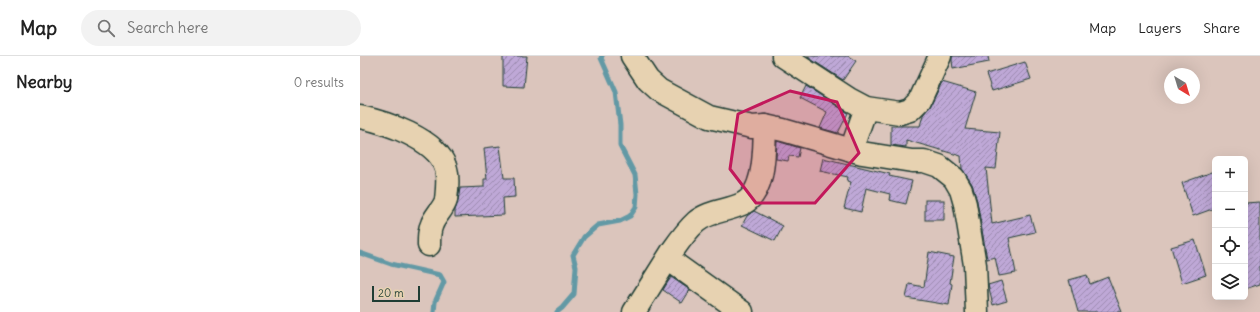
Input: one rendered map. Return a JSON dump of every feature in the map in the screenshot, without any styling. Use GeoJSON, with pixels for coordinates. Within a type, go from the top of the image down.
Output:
{"type":"FeatureCollection","features":[{"type":"Feature","properties":{"kind":"street"},"geometry":{"type":"LineString","coordinates":[[632,56],[648,80],[659,90],[709,117],[752,127],[765,126],[784,130],[862,153],[912,161],[924,160],[939,166],[954,178],[961,190],[965,204],[975,265],[977,312]]}},
{"type":"Feature","properties":{"kind":"street"},"geometry":{"type":"LineString","coordinates":[[783,56],[849,99],[866,108],[900,113],[910,110],[920,100],[940,56]]}},
{"type":"Feature","properties":{"kind":"street"},"geometry":{"type":"LineString","coordinates":[[851,150],[866,108]]}},
{"type":"Feature","properties":{"kind":"street"},"geometry":{"type":"LineString","coordinates":[[360,117],[386,124],[421,140],[436,152],[444,162],[447,175],[446,201],[432,222],[429,245]]}},
{"type":"Feature","properties":{"kind":"street"},"geometry":{"type":"LineString","coordinates":[[634,312],[668,258],[685,234],[697,221],[711,214],[742,204],[753,194],[759,182],[765,126]]}},
{"type":"Feature","properties":{"kind":"street"},"geometry":{"type":"LineString","coordinates":[[668,258],[742,312]]}},
{"type":"Feature","properties":{"kind":"highlighted area"},"geometry":{"type":"Polygon","coordinates":[[[790,91],[837,102],[859,153],[815,203],[756,203],[730,169],[738,114],[790,91]]]}},
{"type":"Feature","properties":{"kind":"building"},"geometry":{"type":"Polygon","coordinates":[[[503,56],[527,56],[524,87],[503,86],[503,56]]]}},
{"type":"Feature","properties":{"kind":"building"},"geometry":{"type":"Polygon","coordinates":[[[806,56],[848,56],[856,61],[843,80],[806,56]]]}},
{"type":"Feature","properties":{"kind":"building"},"geometry":{"type":"Polygon","coordinates":[[[952,56],[988,56],[989,62],[953,69],[952,56]]]}},
{"type":"Feature","properties":{"kind":"building"},"geometry":{"type":"Polygon","coordinates":[[[1025,62],[1031,79],[992,91],[986,74],[1025,62]]]}},
{"type":"Feature","properties":{"kind":"building"},"geometry":{"type":"Polygon","coordinates":[[[942,82],[976,92],[965,129],[1000,132],[996,169],[986,168],[992,224],[1030,215],[1035,232],[1009,238],[1016,273],[999,276],[995,257],[987,259],[977,201],[972,184],[962,169],[961,156],[906,140],[906,147],[891,145],[891,126],[920,126],[923,115],[931,105],[942,82]]]}},
{"type":"Feature","properties":{"kind":"building"},"geometry":{"type":"Polygon","coordinates":[[[806,86],[848,113],[838,133],[820,128],[827,112],[800,98],[806,86]]]}},
{"type":"Feature","properties":{"kind":"building"},"geometry":{"type":"Polygon","coordinates":[[[777,141],[800,148],[798,157],[789,156],[788,161],[776,159],[777,141]]]}},
{"type":"Feature","properties":{"kind":"building"},"geometry":{"type":"Polygon","coordinates":[[[500,146],[504,178],[514,178],[515,197],[503,198],[504,215],[455,217],[460,188],[484,187],[484,179],[487,179],[484,148],[500,146]]]}},
{"type":"Feature","properties":{"kind":"building"},"geometry":{"type":"Polygon","coordinates":[[[823,158],[890,174],[889,176],[912,181],[906,204],[889,200],[890,194],[866,188],[861,212],[844,208],[851,182],[847,181],[848,177],[820,171],[823,158]]]}},
{"type":"Feature","properties":{"kind":"building"},"geometry":{"type":"Polygon","coordinates":[[[1212,172],[1212,209],[1193,216],[1182,183],[1212,172]]]}},
{"type":"Feature","properties":{"kind":"building"},"geometry":{"type":"Polygon","coordinates":[[[925,200],[944,200],[944,220],[925,220],[925,200]]]}},
{"type":"Feature","properties":{"kind":"building"},"geometry":{"type":"Polygon","coordinates":[[[1260,202],[1260,284],[1248,288],[1248,228],[1248,203],[1260,202]]]}},
{"type":"Feature","properties":{"kind":"building"},"geometry":{"type":"Polygon","coordinates":[[[754,211],[783,226],[775,241],[742,225],[747,216],[754,211]]]}},
{"type":"Feature","properties":{"kind":"building"},"geometry":{"type":"Polygon","coordinates":[[[1195,240],[1206,275],[1182,283],[1171,247],[1195,240]]]}},
{"type":"Feature","properties":{"kind":"building"},"geometry":{"type":"Polygon","coordinates":[[[929,252],[954,257],[950,283],[952,284],[949,305],[906,298],[909,284],[924,287],[929,252]]]}},
{"type":"Feature","properties":{"kind":"building"},"geometry":{"type":"Polygon","coordinates":[[[1087,275],[1090,284],[1108,277],[1122,312],[1078,312],[1069,280],[1087,275]]]}},
{"type":"Feature","properties":{"kind":"building"},"geometry":{"type":"Polygon","coordinates":[[[671,277],[690,290],[682,303],[663,290],[671,277]]]}},
{"type":"Feature","properties":{"kind":"building"},"geometry":{"type":"Polygon","coordinates":[[[1001,281],[1007,301],[993,305],[988,285],[1001,281]]]}},
{"type":"Feature","properties":{"kind":"waterway"},"geometry":{"type":"LineString","coordinates":[[557,312],[574,294],[576,267],[573,255],[584,237],[598,225],[620,221],[630,216],[636,207],[637,194],[635,175],[620,146],[620,125],[616,92],[601,58],[602,56]]}},
{"type":"Feature","properties":{"kind":"waterway"},"geometry":{"type":"LineString","coordinates":[[360,253],[391,264],[440,275],[444,282],[435,302],[434,312]]}}]}
